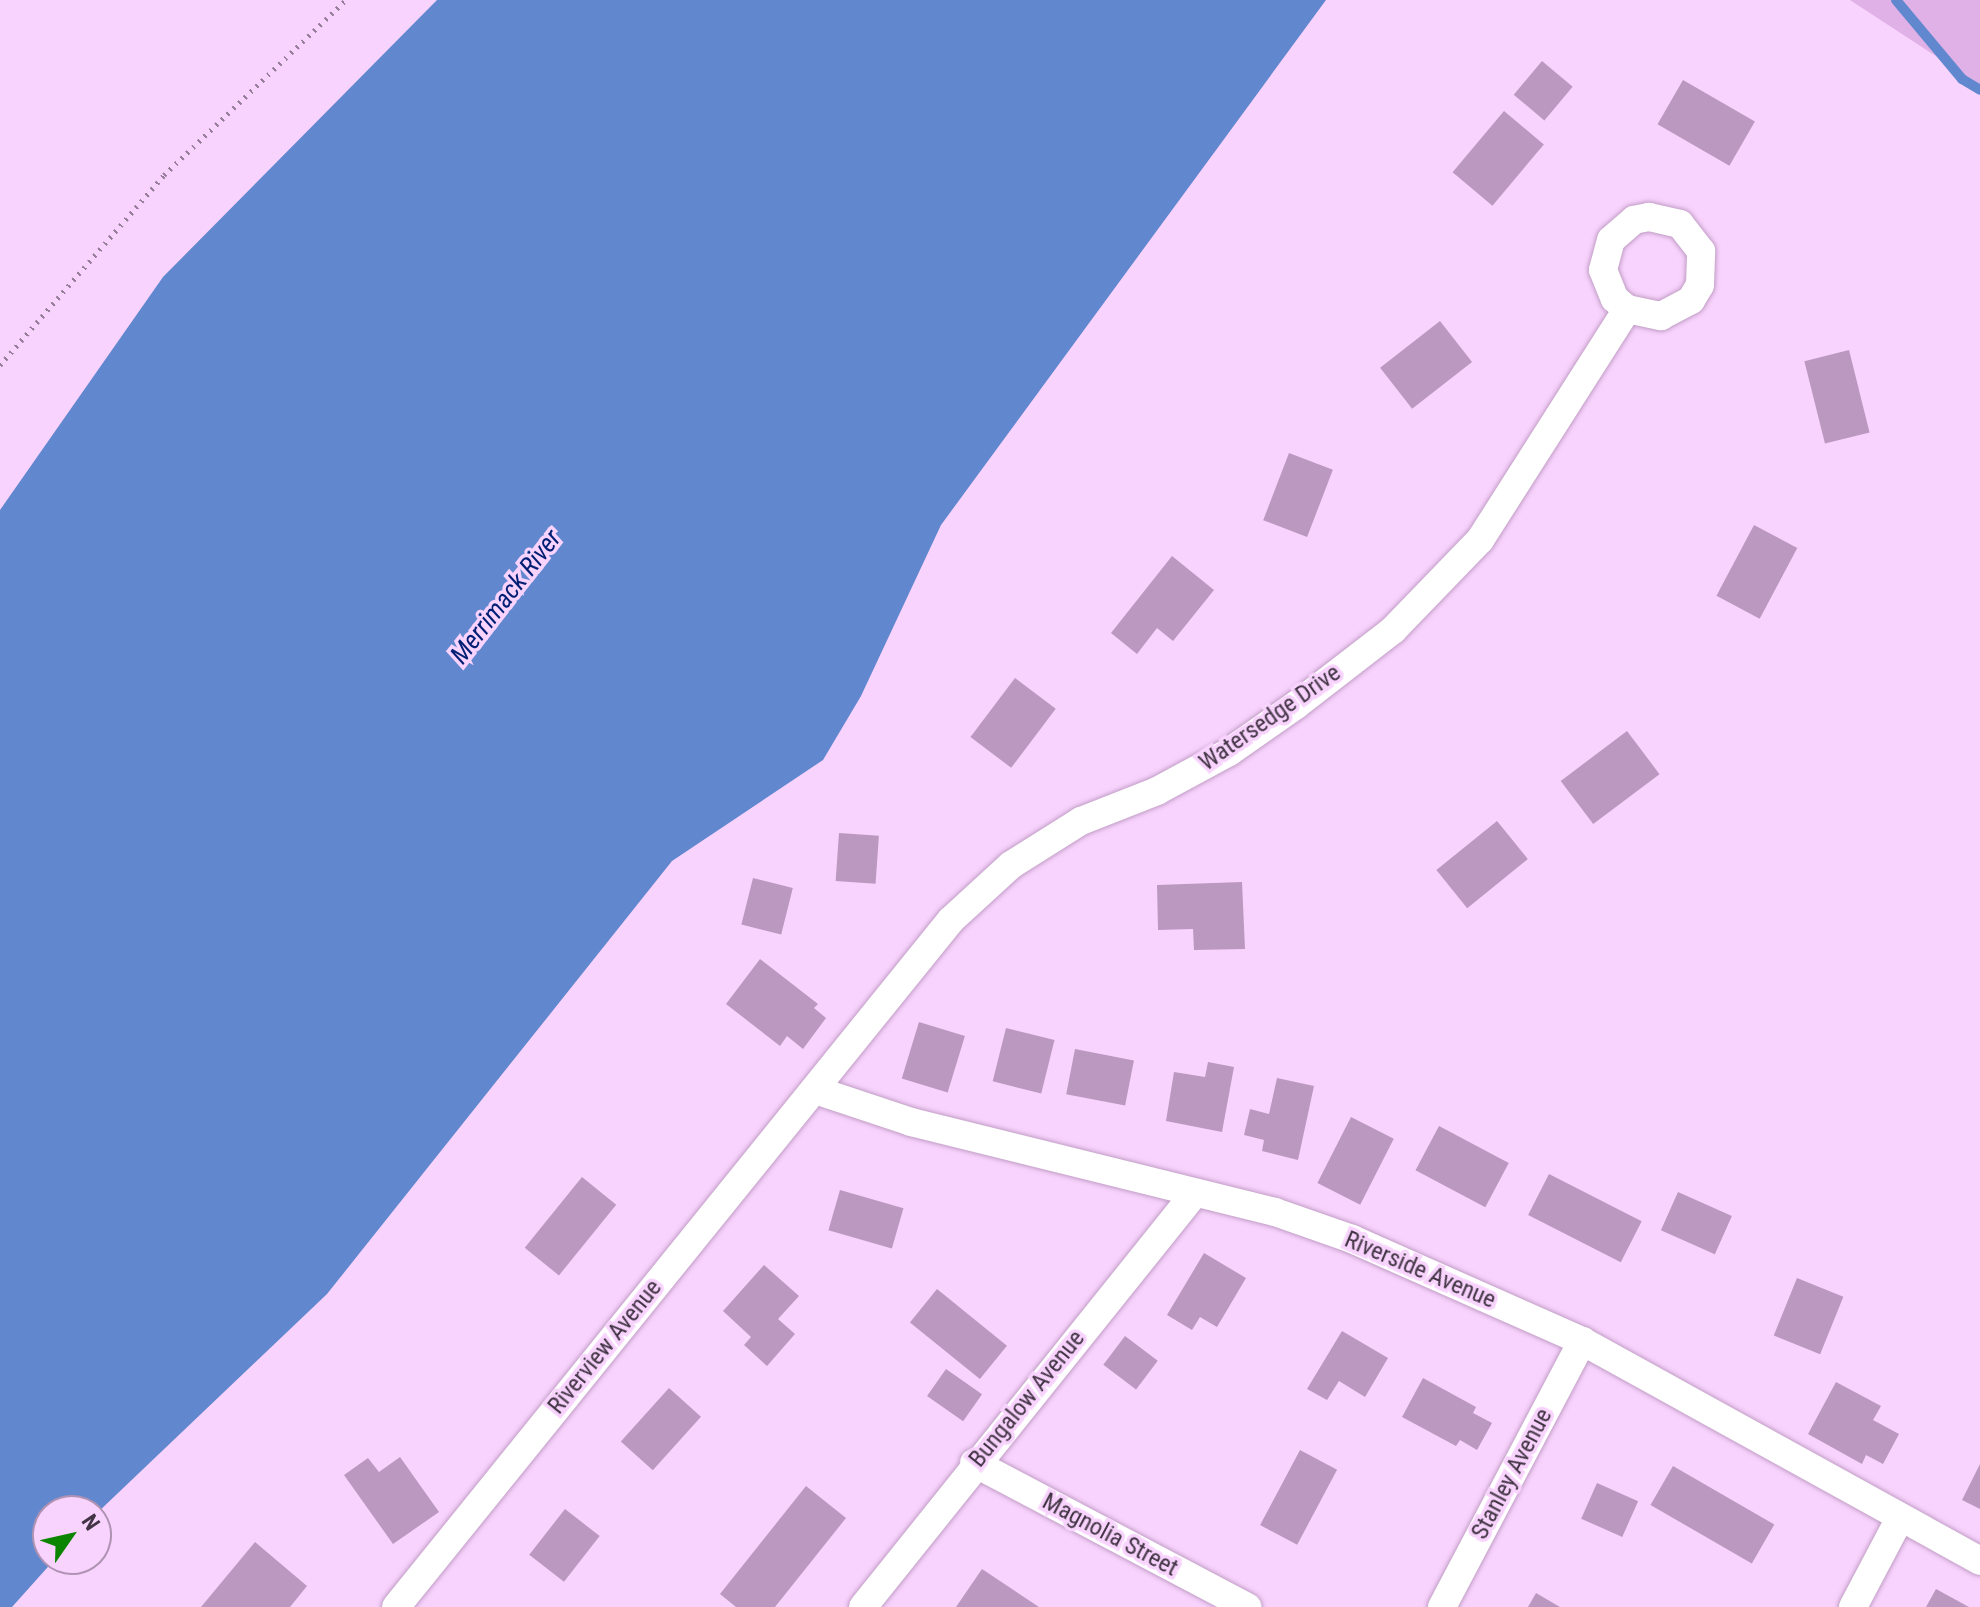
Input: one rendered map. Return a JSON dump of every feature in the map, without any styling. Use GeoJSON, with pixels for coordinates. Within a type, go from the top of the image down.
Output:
{"type":"FeatureCollection","features":[{"type":"Feature","properties":{"kind":"street","name":"Watersedge Drive"},"geometry":{"type":"LineString","coordinates":[[815,1090],[951,920],[1011,865],[1081,821],[1157,791],[1229,752],[1393,630],[1480,540],[1627,309]]}},
{"type":"Feature","properties":{"kind":"street","name":"Riverside Avenue"},"geometry":{"type":"LineString","coordinates":[[815,1090],[911,1122],[1275,1212],[1352,1239],[1582,1341],[1980,1561]]}},
{"type":"Feature","properties":{"kind":"street","name":"Riverview Avenue"},"geometry":{"type":"LineString","coordinates":[[396,1607],[815,1090]]}},
{"type":"Feature","properties":{"kind":"street","name":"Bungalow Avenue"},"geometry":{"type":"LineString","coordinates":[[863,1607],[974,1463],[1194,1194]]}},
{"type":"Feature","properties":{"kind":"street","name":"Stanley Avenue"},"geometry":{"type":"LineString","coordinates":[[1442,1607],[1582,1341]]}},
{"type":"Feature","properties":{"kind":"street","name":"Magnolia Street"},"geometry":{"type":"LineString","coordinates":[[974,1463],[1247,1607]]}},
{"type":"Feature","properties":{"kind":"street"},"geometry":{"type":"LineString","coordinates":[[1853,1607],[1900,1518]]}},
{"type":"Feature","properties":{"kind":"path"},"geometry":{"type":"LineString","coordinates":[[0,365],[164,175],[346,0]]}},
{"type":"Feature","properties":{"kind":"shaded area"},"geometry":{"type":"Polygon","coordinates":[[[1850,0],[1980,0],[1980,85],[1850,0]]]}},
{"type":"Feature","properties":{"kind":"water","name":"Merrimack River"},"geometry":{"type":"Polygon","coordinates":[[[437,0],[1326,0],[941,525],[861,696],[823,760],[672,861],[327,1294],[112,1499],[112,1495],[32,1495],[32,1575],[41,1575],[12,1607],[0,1607],[0,510],[163,277],[437,0]]]}},
{"type":"Feature","properties":{"kind":"building"},"geometry":{"type":"Polygon","coordinates":[[[1542,61],[1573,87],[1544,120],[1514,95],[1542,61]]]}},
{"type":"Feature","properties":{"kind":"building"},"geometry":{"type":"Polygon","coordinates":[[[1683,80],[1755,122],[1729,166],[1658,124],[1683,80]]]}},
{"type":"Feature","properties":{"kind":"building"},"geometry":{"type":"Polygon","coordinates":[[[1504,111],[1544,144],[1492,206],[1453,172],[1504,111]]]}},
{"type":"Feature","properties":{"kind":"building"},"geometry":{"type":"Polygon","coordinates":[[[1440,321],[1472,362],[1412,409],[1380,368],[1440,321]]]}},
{"type":"Feature","properties":{"kind":"building"},"geometry":{"type":"Polygon","coordinates":[[[1849,350],[1870,432],[1825,444],[1804,361],[1849,350]]]}},
{"type":"Feature","properties":{"kind":"building"},"geometry":{"type":"Polygon","coordinates":[[[1289,453],[1333,470],[1307,537],[1263,520],[1289,453]]]}},
{"type":"Feature","properties":{"kind":"building"},"geometry":{"type":"Polygon","coordinates":[[[1754,525],[1797,548],[1760,619],[1716,596],[1754,525]]]}},
{"type":"Feature","properties":{"kind":"building"},"geometry":{"type":"Polygon","coordinates":[[[1172,556],[1214,590],[1173,641],[1157,628],[1137,654],[1111,633],[1172,556]]]}},
{"type":"Feature","properties":{"kind":"building"},"geometry":{"type":"Polygon","coordinates":[[[1015,678],[1056,709],[1011,768],[970,737],[1015,678]]]}},
{"type":"Feature","properties":{"kind":"building"},"geometry":{"type":"Polygon","coordinates":[[[1627,731],[1659,774],[1593,824],[1561,781],[1627,731]]]}},
{"type":"Feature","properties":{"kind":"building"},"geometry":{"type":"Polygon","coordinates":[[[1497,821],[1528,859],[1467,908],[1436,870],[1497,821]]]}},
{"type":"Feature","properties":{"kind":"building"},"geometry":{"type":"Polygon","coordinates":[[[839,833],[879,836],[876,884],[836,881],[839,833]]]}},
{"type":"Feature","properties":{"kind":"building"},"geometry":{"type":"Polygon","coordinates":[[[753,878],[793,888],[781,934],[741,925],[753,878]]]}},
{"type":"Feature","properties":{"kind":"building"},"geometry":{"type":"Polygon","coordinates":[[[1242,882],[1245,949],[1194,950],[1193,929],[1158,930],[1157,885],[1242,882]]]}},
{"type":"Feature","properties":{"kind":"building"},"geometry":{"type":"Polygon","coordinates":[[[760,959],[818,1004],[814,1008],[826,1018],[803,1049],[787,1036],[780,1046],[726,1004],[760,959]]]}},
{"type":"Feature","properties":{"kind":"building"},"geometry":{"type":"Polygon","coordinates":[[[919,1022],[965,1036],[948,1092],[902,1078],[919,1022]]]}},
{"type":"Feature","properties":{"kind":"building"},"geometry":{"type":"Polygon","coordinates":[[[1006,1028],[1055,1040],[1041,1093],[993,1081],[1006,1028]]]}},
{"type":"Feature","properties":{"kind":"building"},"geometry":{"type":"Polygon","coordinates":[[[1075,1049],[1134,1060],[1125,1106],[1066,1094],[1075,1049]]]}},
{"type":"Feature","properties":{"kind":"building"},"geometry":{"type":"Polygon","coordinates":[[[1208,1062],[1234,1067],[1222,1132],[1166,1121],[1174,1072],[1205,1077],[1208,1062]]]}},
{"type":"Feature","properties":{"kind":"building"},"geometry":{"type":"Polygon","coordinates":[[[1277,1078],[1314,1086],[1298,1160],[1262,1151],[1264,1140],[1244,1135],[1250,1109],[1269,1114],[1277,1078]]]}},
{"type":"Feature","properties":{"kind":"building"},"geometry":{"type":"Polygon","coordinates":[[[1351,1117],[1394,1139],[1360,1205],[1317,1183],[1351,1117]]]}},
{"type":"Feature","properties":{"kind":"building"},"geometry":{"type":"Polygon","coordinates":[[[1439,1126],[1509,1163],[1485,1207],[1416,1170],[1439,1126]]]}},
{"type":"Feature","properties":{"kind":"building"},"geometry":{"type":"Polygon","coordinates":[[[1549,1174],[1642,1221],[1621,1262],[1528,1215],[1549,1174]]]}},
{"type":"Feature","properties":{"kind":"building"},"geometry":{"type":"Polygon","coordinates":[[[582,1177],[616,1205],[559,1275],[525,1248],[582,1177]]]}},
{"type":"Feature","properties":{"kind":"building"},"geometry":{"type":"Polygon","coordinates":[[[840,1190],[903,1208],[892,1249],[828,1230],[840,1190]]]}},
{"type":"Feature","properties":{"kind":"building"},"geometry":{"type":"Polygon","coordinates":[[[1678,1192],[1732,1216],[1715,1254],[1661,1230],[1678,1192]]]}},
{"type":"Feature","properties":{"kind":"building"},"geometry":{"type":"Polygon","coordinates":[[[1204,1253],[1246,1278],[1217,1327],[1200,1317],[1192,1330],[1167,1315],[1204,1253]]]}},
{"type":"Feature","properties":{"kind":"building"},"geometry":{"type":"Polygon","coordinates":[[[764,1265],[799,1296],[778,1319],[795,1334],[767,1366],[744,1345],[751,1337],[723,1311],[764,1265]]]}},
{"type":"Feature","properties":{"kind":"building"},"geometry":{"type":"Polygon","coordinates":[[[1797,1278],[1843,1297],[1820,1354],[1774,1335],[1797,1278]]]}},
{"type":"Feature","properties":{"kind":"building"},"geometry":{"type":"Polygon","coordinates":[[[937,1289],[1007,1346],[980,1379],[910,1322],[937,1289]]]}},
{"type":"Feature","properties":{"kind":"building"},"geometry":{"type":"Polygon","coordinates":[[[1342,1331],[1388,1358],[1365,1397],[1339,1381],[1327,1400],[1307,1389],[1342,1331]]]}},
{"type":"Feature","properties":{"kind":"building"},"geometry":{"type":"Polygon","coordinates":[[[1125,1336],[1158,1361],[1136,1389],[1103,1365],[1125,1336]]]}},
{"type":"Feature","properties":{"kind":"building"},"geometry":{"type":"Polygon","coordinates":[[[946,1369],[982,1394],[963,1421],[927,1396],[946,1369]]]}},
{"type":"Feature","properties":{"kind":"building"},"geometry":{"type":"Polygon","coordinates":[[[1423,1378],[1476,1407],[1473,1413],[1492,1423],[1477,1450],[1460,1440],[1456,1446],[1402,1417],[1423,1378]]]}},
{"type":"Feature","properties":{"kind":"building"},"geometry":{"type":"Polygon","coordinates":[[[1836,1382],[1881,1406],[1873,1420],[1899,1434],[1883,1464],[1866,1455],[1862,1464],[1808,1434],[1836,1382]]]}},
{"type":"Feature","properties":{"kind":"building"},"geometry":{"type":"Polygon","coordinates":[[[669,1388],[701,1417],[653,1470],[621,1442],[669,1388]]]}},
{"type":"Feature","properties":{"kind":"building"},"geometry":{"type":"Polygon","coordinates":[[[1300,1450],[1337,1470],[1297,1545],[1260,1525],[1300,1450]]]}},
{"type":"Feature","properties":{"kind":"building"},"geometry":{"type":"Polygon","coordinates":[[[400,1457],[439,1512],[393,1544],[344,1475],[368,1458],[379,1472],[400,1457]]]}},
{"type":"Feature","properties":{"kind":"building"},"geometry":{"type":"Polygon","coordinates":[[[1980,1464],[1980,1509],[1962,1500],[1980,1464]]]}},
{"type":"Feature","properties":{"kind":"building"},"geometry":{"type":"Polygon","coordinates":[[[1673,1466],[1774,1524],[1752,1563],[1650,1505],[1673,1466]]]}},
{"type":"Feature","properties":{"kind":"building"},"geometry":{"type":"Polygon","coordinates":[[[1597,1483],[1638,1501],[1622,1537],[1581,1519],[1597,1483]]]}},
{"type":"Feature","properties":{"kind":"building"},"geometry":{"type":"Polygon","coordinates":[[[806,1486],[846,1518],[775,1607],[736,1607],[720,1594],[806,1486]]]}},
{"type":"Feature","properties":{"kind":"building"},"geometry":{"type":"Polygon","coordinates":[[[565,1509],[600,1536],[564,1582],[529,1555],[565,1509]]]}},
{"type":"Feature","properties":{"kind":"building"},"geometry":{"type":"Polygon","coordinates":[[[255,1542],[307,1586],[290,1607],[201,1607],[255,1542]]]}},
{"type":"Feature","properties":{"kind":"building"},"geometry":{"type":"Polygon","coordinates":[[[982,1569],[1039,1607],[956,1607],[982,1569]]]}},
{"type":"Feature","properties":{"kind":"building"},"geometry":{"type":"Polygon","coordinates":[[[1936,1589],[1969,1607],[1926,1607],[1936,1589]]]}},
{"type":"Feature","properties":{"kind":"building"},"geometry":{"type":"Polygon","coordinates":[[[1536,1593],[1560,1607],[1528,1607],[1536,1593]]]}},
{"type":"Feature","properties":{"kind":"waterway"},"geometry":{"type":"LineString","coordinates":[[1896,0],[1962,79],[1980,90]]}}]}
